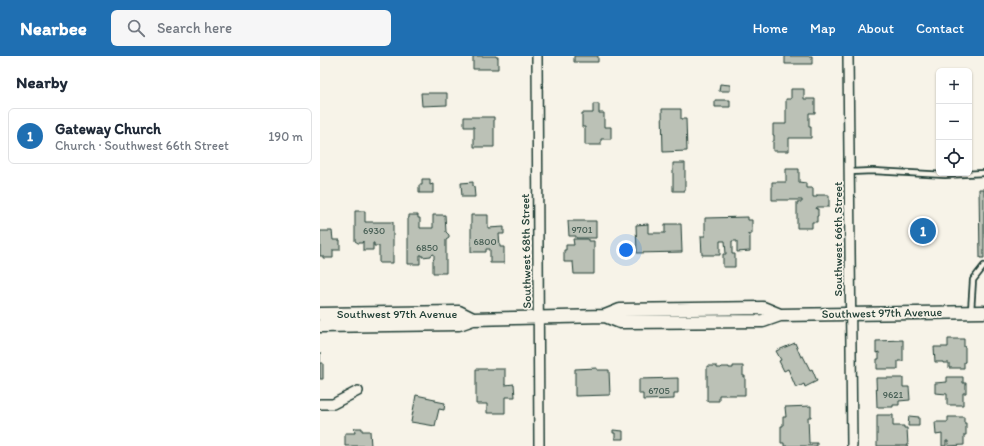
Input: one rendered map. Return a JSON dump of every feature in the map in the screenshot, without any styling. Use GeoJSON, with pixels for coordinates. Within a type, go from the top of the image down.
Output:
{"type":"FeatureCollection","features":[{"type":"Feature","properties":{"kind":"street","name":"Southwest 68th Street"},"geometry":{"type":"LineString","coordinates":[[537,56],[539,446]]}},
{"type":"Feature","properties":{"kind":"street","name":"Southwest 66th Street"},"geometry":{"type":"LineString","coordinates":[[848,56],[852,446]]}},
{"type":"Feature","properties":{"kind":"street","name":"Southwest 97th Avenue"},"geometry":{"type":"LineString","coordinates":[[320,314],[459,312],[473,319]]}},
{"type":"Feature","properties":{"kind":"street","name":"Southwest 97th Avenue"},"geometry":{"type":"LineString","coordinates":[[320,326],[460,324],[473,319],[605,316],[620,322],[763,321],[780,315],[984,312]]}},
{"type":"Feature","properties":{"kind":"street"},"geometry":{"type":"LineString","coordinates":[[320,404],[333,404],[358,391]]}},
{"type":"Feature","properties":{"kind":"lane"},"geometry":{"type":"LineString","coordinates":[[849,172],[945,175],[984,173]]}},
{"type":"Feature","properties":{"kind":"lane"},"geometry":{"type":"LineString","coordinates":[[971,312],[973,280],[984,266]]}},
{"type":"Feature","properties":{"kind":"building"},"geometry":{"type":"Polygon","coordinates":[[[473,56],[498,57],[498,69],[473,69],[473,56]]]}},
{"type":"Feature","properties":{"kind":"building"},"geometry":{"type":"Polygon","coordinates":[[[574,56],[598,56],[598,62],[574,62],[574,56]]]}},
{"type":"Feature","properties":{"kind":"building"},"geometry":{"type":"Polygon","coordinates":[[[785,56],[812,56],[812,64],[785,64],[785,56]]]}},
{"type":"Feature","properties":{"kind":"building"},"geometry":{"type":"Polygon","coordinates":[[[720,84],[730,85],[730,91],[719,91],[720,84]]]}},
{"type":"Feature","properties":{"kind":"building"},"geometry":{"type":"Polygon","coordinates":[[[791,89],[804,89],[804,99],[815,99],[815,113],[809,113],[811,138],[789,138],[789,151],[773,151],[773,124],[786,124],[786,99],[791,99],[791,89]]]}},
{"type":"Feature","properties":{"kind":"building"},"geometry":{"type":"Polygon","coordinates":[[[421,93],[447,93],[447,105],[422,106],[421,93]]]}},
{"type":"Feature","properties":{"kind":"building"},"geometry":{"type":"Polygon","coordinates":[[[715,100],[730,100],[730,107],[715,107],[715,100]]]}},
{"type":"Feature","properties":{"kind":"building"},"geometry":{"type":"Polygon","coordinates":[[[593,104],[599,104],[599,113],[604,113],[604,127],[611,127],[611,139],[601,139],[601,145],[585,145],[585,127],[582,127],[582,113],[593,113],[593,104]]]}},
{"type":"Feature","properties":{"kind":"building"},"geometry":{"type":"Polygon","coordinates":[[[662,109],[681,109],[681,119],[686,119],[687,151],[663,152],[662,109]]]}},
{"type":"Feature","properties":{"kind":"building"},"geometry":{"type":"Polygon","coordinates":[[[464,117],[494,117],[494,147],[474,147],[474,127],[464,127],[464,117]]]}},
{"type":"Feature","properties":{"kind":"building"},"geometry":{"type":"Polygon","coordinates":[[[673,163],[685,163],[685,191],[673,191],[673,163]]]}},
{"type":"Feature","properties":{"kind":"building"},"geometry":{"type":"Polygon","coordinates":[[[786,169],[799,169],[799,182],[806,183],[806,188],[813,188],[813,197],[817,197],[817,195],[829,195],[829,207],[817,207],[817,222],[812,222],[812,228],[797,228],[797,202],[802,202],[802,200],[772,200],[772,182],[786,182],[786,169]]]}},
{"type":"Feature","properties":{"kind":"building"},"geometry":{"type":"Polygon","coordinates":[[[422,179],[430,179],[430,185],[433,184],[433,193],[419,193],[419,185],[422,185],[422,179]]]}},
{"type":"Feature","properties":{"kind":"building"},"geometry":{"type":"Polygon","coordinates":[[[473,182],[475,197],[462,197],[461,183],[473,182]]]}},
{"type":"Feature","properties":{"kind":"building"},"geometry":{"type":"Polygon","coordinates":[[[979,189],[984,189],[984,258],[980,258],[979,189]]]}},
{"type":"Feature","properties":{"kind":"building"},"geometry":{"type":"Polygon","coordinates":[[[355,211],[365,211],[365,222],[393,222],[393,263],[379,263],[379,246],[374,246],[374,243],[373,250],[363,250],[363,241],[362,243],[358,243],[355,241],[355,211]]]}},
{"type":"Feature","properties":{"kind":"building"},"geometry":{"type":"Polygon","coordinates":[[[409,215],[418,215],[418,218],[420,218],[420,228],[433,228],[433,215],[445,215],[446,232],[449,235],[449,238],[446,240],[446,273],[433,273],[434,254],[431,256],[422,257],[422,255],[420,255],[420,264],[408,264],[409,215]]]}},
{"type":"Feature","properties":{"kind":"building"},"geometry":{"type":"Polygon","coordinates":[[[471,215],[488,215],[488,228],[504,227],[504,234],[499,234],[500,247],[504,247],[504,263],[490,263],[490,249],[486,249],[486,252],[471,252],[471,215]]]}},
{"type":"Feature","properties":{"kind":"building"},"geometry":{"type":"Polygon","coordinates":[[[748,217],[748,220],[752,220],[752,234],[748,234],[750,235],[750,251],[737,252],[737,241],[732,241],[732,254],[735,254],[735,267],[723,267],[723,254],[726,254],[725,241],[720,241],[720,255],[702,255],[701,236],[705,236],[705,218],[748,217]]]}},
{"type":"Feature","properties":{"kind":"building"},"geometry":{"type":"Polygon","coordinates":[[[568,221],[596,221],[596,238],[576,238],[576,236],[569,236],[568,221]]]}},
{"type":"Feature","properties":{"kind":"building"},"geometry":{"type":"Polygon","coordinates":[[[648,224],[648,233],[665,233],[665,224],[681,224],[682,252],[637,253],[636,225],[648,224]]]}},
{"type":"Feature","properties":{"kind":"building"},"geometry":{"type":"Polygon","coordinates":[[[320,231],[332,231],[333,240],[340,240],[340,250],[333,250],[333,258],[323,258],[323,256],[320,256],[320,231]]]}},
{"type":"Feature","properties":{"kind":"building"},"geometry":{"type":"Polygon","coordinates":[[[573,239],[588,239],[588,241],[594,241],[594,274],[574,274],[573,262],[564,262],[564,250],[566,250],[566,245],[574,245],[573,239]]]}},
{"type":"Feature","properties":{"kind":"building"},"geometry":{"type":"Polygon","coordinates":[[[948,339],[964,339],[964,368],[949,368],[949,363],[935,362],[934,347],[948,347],[948,339]]]}},
{"type":"Feature","properties":{"kind":"building"},"geometry":{"type":"Polygon","coordinates":[[[903,340],[903,361],[898,361],[898,369],[877,369],[879,352],[876,353],[876,341],[903,340]]]}},
{"type":"Feature","properties":{"kind":"building"},"geometry":{"type":"Polygon","coordinates":[[[795,343],[801,357],[803,356],[810,370],[812,369],[817,381],[805,387],[804,384],[796,388],[788,369],[784,371],[779,361],[781,360],[776,351],[795,343]]]}},
{"type":"Feature","properties":{"kind":"building"},"geometry":{"type":"Polygon","coordinates":[[[320,363],[323,363],[323,379],[320,379],[320,363]]]}},
{"type":"Feature","properties":{"kind":"building"},"geometry":{"type":"Polygon","coordinates":[[[707,366],[717,366],[717,368],[733,368],[733,366],[743,366],[743,376],[745,376],[745,395],[719,395],[719,401],[707,401],[707,366]]]}},
{"type":"Feature","properties":{"kind":"building"},"geometry":{"type":"Polygon","coordinates":[[[597,368],[597,370],[609,370],[610,395],[575,396],[575,369],[597,368]]]}},
{"type":"Feature","properties":{"kind":"building"},"geometry":{"type":"Polygon","coordinates":[[[476,369],[505,369],[505,385],[514,384],[515,397],[505,397],[505,413],[487,413],[487,404],[476,404],[476,369]]]}},
{"type":"Feature","properties":{"kind":"building"},"geometry":{"type":"Polygon","coordinates":[[[947,377],[963,377],[963,383],[966,383],[966,393],[963,393],[963,405],[947,405],[947,394],[935,393],[935,383],[947,382],[947,377]]]}},
{"type":"Feature","properties":{"kind":"building"},"geometry":{"type":"Polygon","coordinates":[[[678,378],[678,393],[674,393],[674,399],[643,400],[643,394],[639,394],[639,379],[678,378]]]}},
{"type":"Feature","properties":{"kind":"building"},"geometry":{"type":"Polygon","coordinates":[[[876,378],[903,378],[903,387],[909,387],[910,400],[899,401],[899,405],[893,405],[893,407],[877,407],[876,378]]]}},
{"type":"Feature","properties":{"kind":"building"},"geometry":{"type":"Polygon","coordinates":[[[416,395],[445,403],[444,410],[439,409],[435,426],[411,422],[416,395]]]}},
{"type":"Feature","properties":{"kind":"building"},"geometry":{"type":"Polygon","coordinates":[[[811,406],[811,417],[808,417],[809,443],[817,443],[817,446],[784,446],[784,443],[781,443],[781,426],[783,426],[783,417],[786,417],[785,407],[811,406]]]}},
{"type":"Feature","properties":{"kind":"building"},"geometry":{"type":"Polygon","coordinates":[[[877,415],[893,415],[893,426],[904,426],[904,428],[907,428],[908,446],[877,446],[877,415]]]}},
{"type":"Feature","properties":{"kind":"building"},"geometry":{"type":"Polygon","coordinates":[[[909,416],[919,417],[919,426],[908,426],[909,416]]]}},
{"type":"Feature","properties":{"kind":"building"},"geometry":{"type":"Polygon","coordinates":[[[948,417],[964,417],[964,423],[966,423],[966,435],[964,435],[964,445],[948,446],[948,441],[946,441],[946,446],[942,446],[942,434],[936,435],[935,422],[948,422],[948,417]]]}},
{"type":"Feature","properties":{"kind":"building"},"geometry":{"type":"Polygon","coordinates":[[[354,428],[362,428],[362,431],[370,431],[371,446],[345,446],[345,433],[355,433],[354,428]]]}},
{"type":"Feature","properties":{"kind":"building"},"geometry":{"type":"Polygon","coordinates":[[[613,430],[623,431],[623,439],[615,439],[615,433],[613,433],[613,430]]]}},
{"type":"Feature","properties":{"kind":"place","name":"Gateway Church"},"geometry":{"type":"Point","coordinates":[923,231]}}]}
